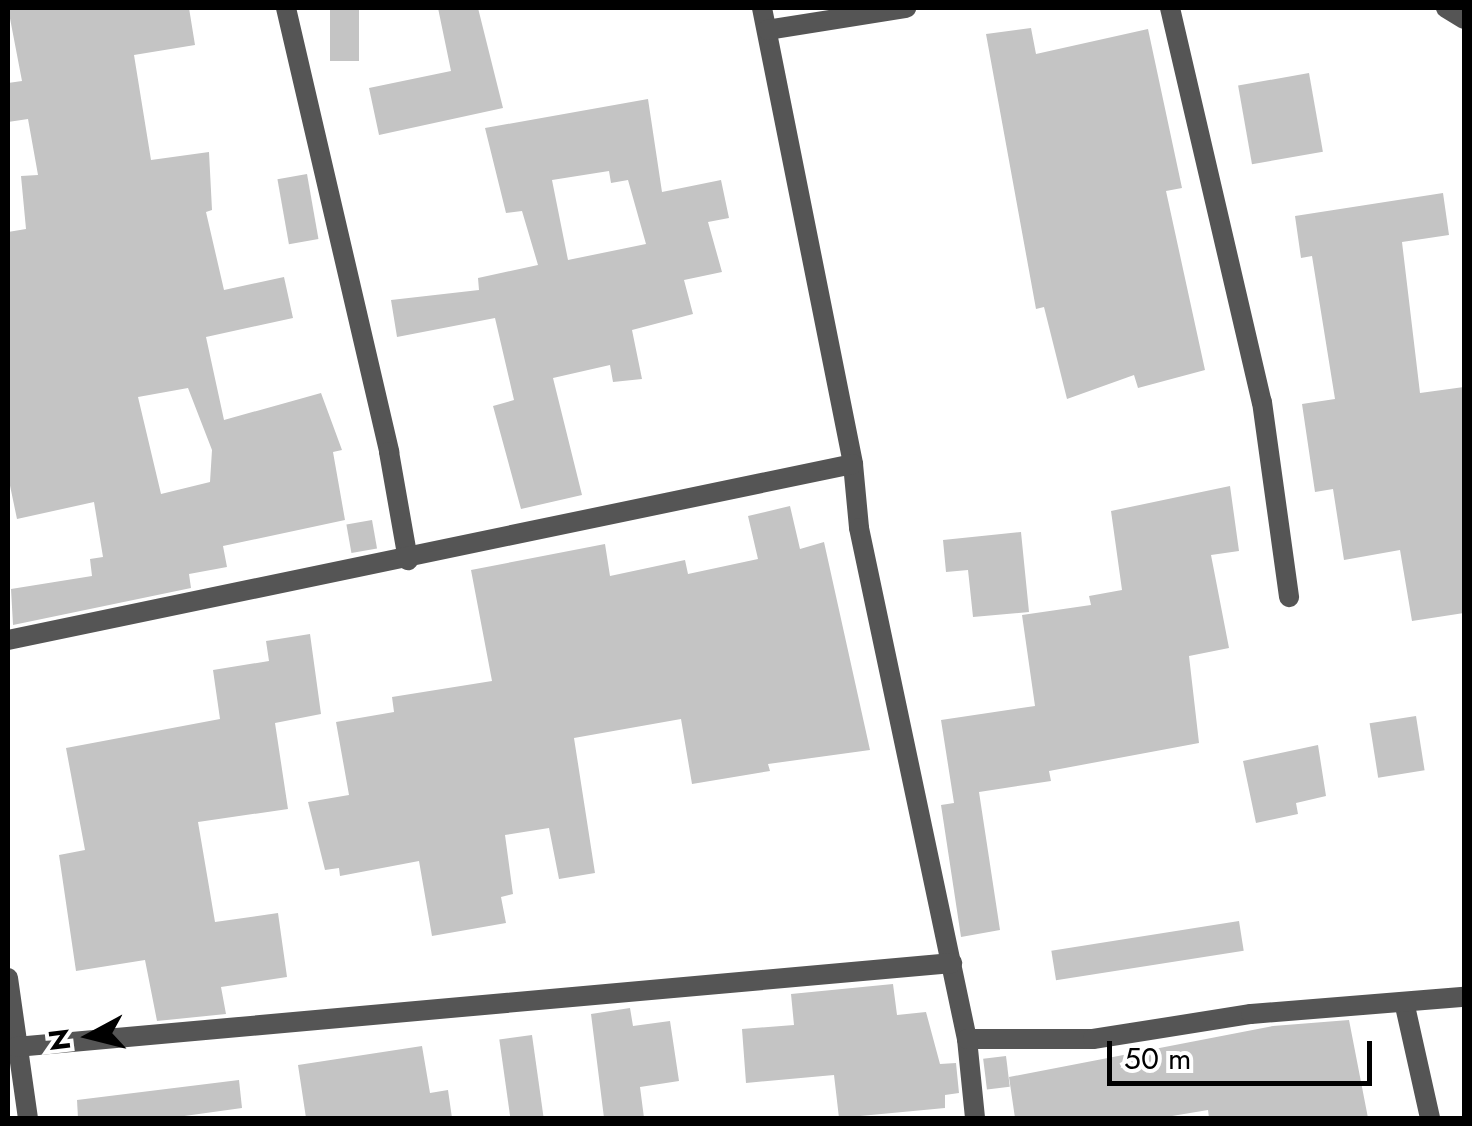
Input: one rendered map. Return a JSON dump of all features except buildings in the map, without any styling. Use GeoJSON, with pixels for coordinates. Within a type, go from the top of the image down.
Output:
{"type":"FeatureCollection","features":[{"type":"Feature","properties":{"kind":"street"},"geometry":{"type":"LineString","coordinates":[[286,8],[389,452],[408,560]]}},
{"type":"Feature","properties":{"kind":"street"},"geometry":{"type":"LineString","coordinates":[[762,8],[853,464],[859,528],[967,1039],[975,1118]]}},
{"type":"Feature","properties":{"kind":"street"},"geometry":{"type":"LineString","coordinates":[[767,30],[906,8]]}},
{"type":"Feature","properties":{"kind":"street"},"geometry":{"type":"LineString","coordinates":[[1170,8],[1262,402],[1289,596]]}},
{"type":"Feature","properties":{"kind":"street"},"geometry":{"type":"LineString","coordinates":[[1446,8],[1464,19]]}},
{"type":"Feature","properties":{"kind":"street"},"geometry":{"type":"LineString","coordinates":[[8,640],[408,560],[853,464]]}},
{"type":"Feature","properties":{"kind":"street"},"geometry":{"type":"LineString","coordinates":[[16,1047],[952,963]]}},
{"type":"Feature","properties":{"kind":"street"},"geometry":{"type":"LineString","coordinates":[[8,978],[28,1118]]}},
{"type":"Feature","properties":{"kind":"street"},"geometry":{"type":"LineString","coordinates":[[967,1039],[1094,1039],[1250,1014],[1405,1006],[1464,997]]}},
{"type":"Feature","properties":{"kind":"street"},"geometry":{"type":"LineString","coordinates":[[1405,1006],[1430,1118]]}}]}
